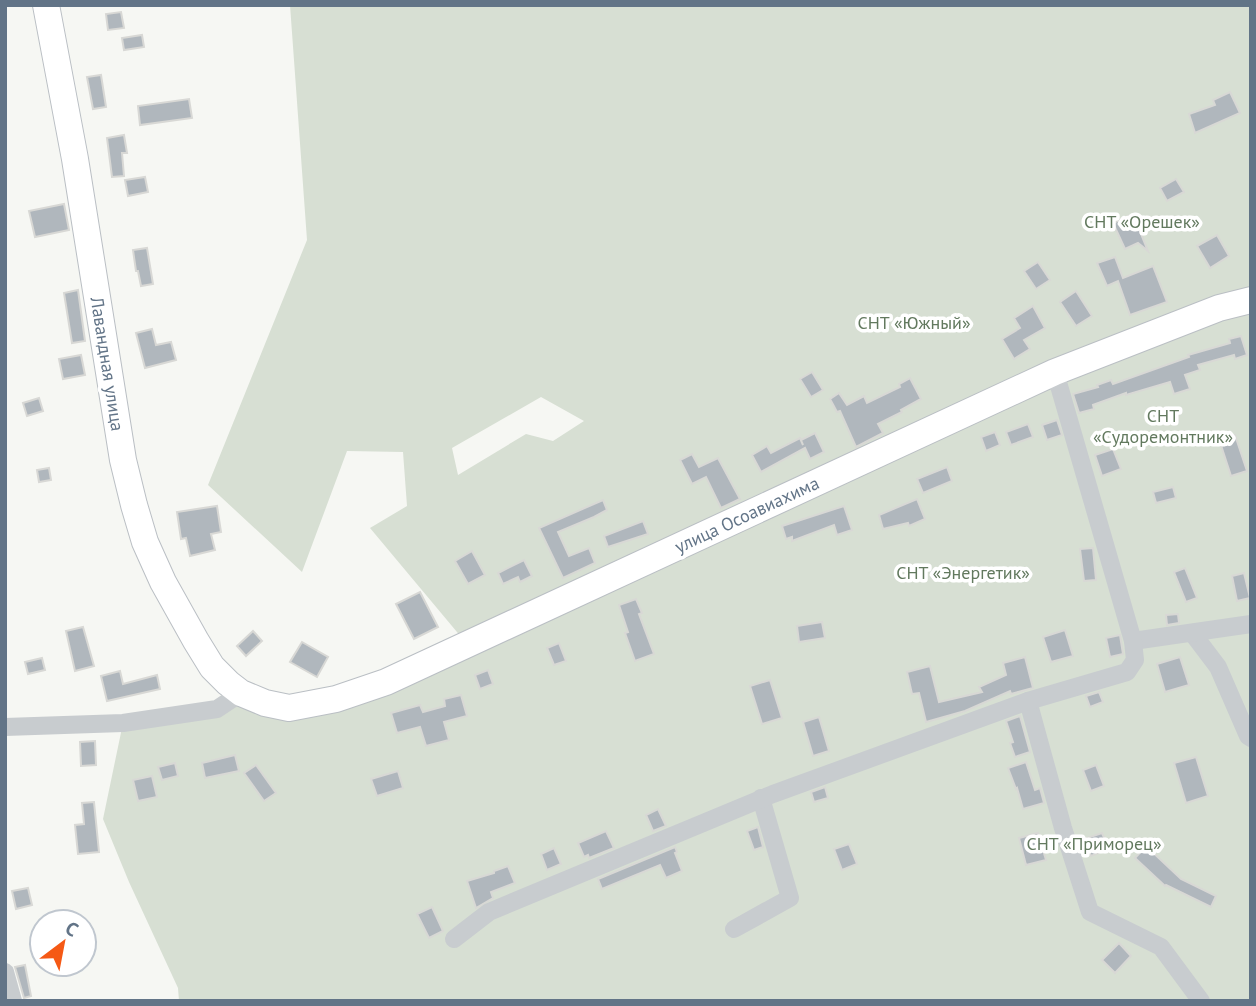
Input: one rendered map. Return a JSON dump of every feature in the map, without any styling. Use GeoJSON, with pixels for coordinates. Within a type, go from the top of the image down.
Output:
{"type":"FeatureCollection","features":[{"type":"Feature","properties":{"kind":"street","name":"Лавандная улица"},"geometry":{"type":"LineString","coordinates":[[46,5],[75,159],[123,460],[134,505],[145,542],[163,582],[196,641],[212,667],[241,693]]}},
{"type":"Feature","properties":{"kind":"street","name":"улица Осоавиахима"},"geometry":{"type":"LineString","coordinates":[[241,693],[265,703],[289,708],[336,699],[386,682],[1055,372],[1219,309],[1251,300]]}},
{"type":"Feature","properties":{"kind":"street"},"geometry":{"type":"LineString","coordinates":[[454,939],[489,912],[761,798],[1028,701],[1127,672],[1135,660],[1133,642],[1055,372]]}},
{"type":"Feature","properties":{"kind":"street"},"geometry":{"type":"LineString","coordinates":[[1133,642],[1251,624]]}},
{"type":"Feature","properties":{"kind":"street"},"geometry":{"type":"LineString","coordinates":[[1193,634],[1218,667],[1251,738]]}},
{"type":"Feature","properties":{"kind":"street"},"geometry":{"type":"LineString","coordinates":[[5,727],[123,723],[218,709],[241,693]]}},
{"type":"Feature","properties":{"kind":"street"},"geometry":{"type":"LineString","coordinates":[[1028,701],[1063,828],[1090,912],[1161,947],[1201,1001]]}},
{"type":"Feature","properties":{"kind":"street"},"geometry":{"type":"LineString","coordinates":[[734,929],[790,898],[761,798]]}},
{"type":"Feature","properties":{"kind":"street"},"geometry":{"type":"LineString","coordinates":[[5,972],[13,1001]]}},
{"type":"Feature","properties":{"kind":"green space"},"geometry":{"type":"Polygon","coordinates":[[[290,5],[1251,5],[1251,1001],[179,1001],[178,988],[103,819],[123,723],[217,709],[241,693],[289,708],[467,644],[370,528],[407,506],[403,452],[347,451],[302,572],[208,485],[307,240],[290,5]],[[541,397],[452,448],[458,475],[526,434],[553,441],[584,421],[541,397]]]}},
{"type":"Feature","properties":{"kind":"building"},"geometry":{"type":"Polygon","coordinates":[[[121,12],[124,28],[108,30],[106,14],[121,12]]]}},
{"type":"Feature","properties":{"kind":"building"},"geometry":{"type":"Polygon","coordinates":[[[142,35],[144,47],[124,50],[122,38],[142,35]]]}},
{"type":"Feature","properties":{"kind":"building"},"geometry":{"type":"Polygon","coordinates":[[[101,75],[106,107],[93,109],[87,77],[101,75]]]}},
{"type":"Feature","properties":{"kind":"building"},"geometry":{"type":"Polygon","coordinates":[[[1230,92],[1240,113],[1195,133],[1189,114],[1215,105],[1213,100],[1230,92]]]}},
{"type":"Feature","properties":{"kind":"building"},"geometry":{"type":"Polygon","coordinates":[[[189,99],[192,118],[140,125],[138,106],[189,99]]]}},
{"type":"Feature","properties":{"kind":"building"},"geometry":{"type":"Polygon","coordinates":[[[124,135],[127,153],[122,153],[124,176],[112,177],[107,138],[124,135]]]}},
{"type":"Feature","properties":{"kind":"building"},"geometry":{"type":"Polygon","coordinates":[[[145,177],[148,192],[128,196],[125,180],[145,177]]]}},
{"type":"Feature","properties":{"kind":"building"},"geometry":{"type":"Polygon","coordinates":[[[1176,179],[1184,192],[1167,201],[1160,188],[1176,179]]]}},
{"type":"Feature","properties":{"kind":"building"},"geometry":{"type":"Polygon","coordinates":[[[64,204],[69,230],[35,237],[29,211],[64,204]]]}},
{"type":"Feature","properties":{"kind":"building"},"geometry":{"type":"Polygon","coordinates":[[[1133,214],[1148,251],[1138,243],[1125,249],[1113,223],[1133,214]]]}},
{"type":"Feature","properties":{"kind":"building"},"geometry":{"type":"Polygon","coordinates":[[[1217,235],[1229,256],[1210,268],[1197,246],[1217,235]]]}},
{"type":"Feature","properties":{"kind":"building"},"geometry":{"type":"Polygon","coordinates":[[[147,248],[153,284],[141,286],[133,250],[147,248]]]}},
{"type":"Feature","properties":{"kind":"building"},"geometry":{"type":"Polygon","coordinates":[[[1115,257],[1123,278],[1153,266],[1167,302],[1130,315],[1118,281],[1107,286],[1097,263],[1115,257]]]}},
{"type":"Feature","properties":{"kind":"building"},"geometry":{"type":"Polygon","coordinates":[[[1038,262],[1050,280],[1036,289],[1024,271],[1038,262]]]}},
{"type":"Feature","properties":{"kind":"building"},"geometry":{"type":"Polygon","coordinates":[[[78,290],[85,341],[72,343],[64,293],[78,290]]]}},
{"type":"Feature","properties":{"kind":"building"},"geometry":{"type":"Polygon","coordinates":[[[1076,291],[1092,316],[1076,326],[1060,302],[1076,291]]]}},
{"type":"Feature","properties":{"kind":"building"},"geometry":{"type":"Polygon","coordinates":[[[1033,306],[1045,328],[1024,340],[1030,349],[1014,359],[1002,339],[1020,328],[1014,318],[1033,306]]]}},
{"type":"Feature","properties":{"kind":"building"},"geometry":{"type":"Polygon","coordinates":[[[152,329],[156,345],[171,342],[176,360],[145,368],[136,333],[152,329]]]}},
{"type":"Feature","properties":{"kind":"building"},"geometry":{"type":"Polygon","coordinates":[[[1241,336],[1247,355],[1235,359],[1234,355],[1198,365],[1200,370],[1185,375],[1190,389],[1174,394],[1170,382],[1126,393],[1093,405],[1094,409],[1079,413],[1073,394],[1111,380],[1113,384],[1189,357],[1188,355],[1230,343],[1229,339],[1241,336]]]}},
{"type":"Feature","properties":{"kind":"building"},"geometry":{"type":"Polygon","coordinates":[[[81,355],[85,375],[63,379],[59,359],[81,355]]]}},
{"type":"Feature","properties":{"kind":"building"},"geometry":{"type":"Polygon","coordinates":[[[812,372],[823,390],[811,397],[800,379],[812,372]]]}},
{"type":"Feature","properties":{"kind":"building"},"geometry":{"type":"Polygon","coordinates":[[[910,378],[921,399],[878,424],[883,433],[856,447],[840,411],[837,412],[830,399],[839,393],[847,405],[864,396],[867,403],[900,387],[899,384],[910,378]]]}},
{"type":"Feature","properties":{"kind":"building"},"geometry":{"type":"Polygon","coordinates":[[[39,398],[43,411],[27,416],[23,403],[39,398]]]}},
{"type":"Feature","properties":{"kind":"building"},"geometry":{"type":"Polygon","coordinates":[[[1057,420],[1062,435],[1047,440],[1042,425],[1057,420]]]}},
{"type":"Feature","properties":{"kind":"building"},"geometry":{"type":"Polygon","coordinates":[[[1028,424],[1033,437],[1011,445],[1006,432],[1028,424]]]}},
{"type":"Feature","properties":{"kind":"building"},"geometry":{"type":"Polygon","coordinates":[[[995,432],[1000,445],[986,451],[981,437],[995,432]]]}},
{"type":"Feature","properties":{"kind":"building"},"geometry":{"type":"Polygon","coordinates":[[[815,433],[824,452],[810,459],[805,448],[761,472],[752,455],[767,446],[771,453],[800,438],[803,445],[801,440],[815,433]]]}},
{"type":"Feature","properties":{"kind":"building"},"geometry":{"type":"Polygon","coordinates":[[[1235,435],[1247,471],[1231,476],[1219,439],[1235,435]]]}},
{"type":"Feature","properties":{"kind":"building"},"geometry":{"type":"Polygon","coordinates":[[[1113,449],[1121,469],[1102,476],[1095,455],[1113,449]]]}},
{"type":"Feature","properties":{"kind":"building"},"geometry":{"type":"Polygon","coordinates":[[[692,454],[699,467],[718,458],[740,499],[721,508],[706,477],[692,484],[680,460],[692,454]]]}},
{"type":"Feature","properties":{"kind":"building"},"geometry":{"type":"Polygon","coordinates":[[[947,467],[952,481],[923,493],[917,479],[947,467]]]}},
{"type":"Feature","properties":{"kind":"building"},"geometry":{"type":"Polygon","coordinates":[[[49,468],[51,480],[39,482],[37,470],[49,468]]]}},
{"type":"Feature","properties":{"kind":"building"},"geometry":{"type":"Polygon","coordinates":[[[1173,487],[1176,498],[1156,503],[1153,492],[1173,487]]]}},
{"type":"Feature","properties":{"kind":"building"},"geometry":{"type":"Polygon","coordinates":[[[917,499],[925,519],[909,526],[908,523],[883,529],[879,515],[917,499]]]}},
{"type":"Feature","properties":{"kind":"building"},"geometry":{"type":"Polygon","coordinates":[[[603,500],[607,510],[558,532],[569,556],[589,548],[595,563],[563,578],[539,528],[603,500]]]}},
{"type":"Feature","properties":{"kind":"building"},"geometry":{"type":"Polygon","coordinates":[[[217,506],[221,532],[211,534],[215,550],[190,556],[186,538],[181,539],[177,512],[217,506]]]}},
{"type":"Feature","properties":{"kind":"building"},"geometry":{"type":"Polygon","coordinates":[[[844,506],[852,530],[837,535],[834,525],[792,541],[792,537],[786,539],[782,526],[844,506]]]}},
{"type":"Feature","properties":{"kind":"building"},"geometry":{"type":"Polygon","coordinates":[[[643,521],[648,534],[608,547],[604,536],[643,521]]]}},
{"type":"Feature","properties":{"kind":"building"},"geometry":{"type":"Polygon","coordinates":[[[1093,548],[1096,580],[1084,581],[1080,549],[1093,548]]]}},
{"type":"Feature","properties":{"kind":"building"},"geometry":{"type":"Polygon","coordinates":[[[472,551],[485,575],[468,584],[455,561],[472,551]]]}},
{"type":"Feature","properties":{"kind":"building"},"geometry":{"type":"Polygon","coordinates":[[[524,560],[532,576],[520,582],[518,577],[503,584],[498,573],[524,560]]]}},
{"type":"Feature","properties":{"kind":"building"},"geometry":{"type":"Polygon","coordinates":[[[1185,568],[1197,598],[1186,602],[1174,572],[1185,568]]]}},
{"type":"Feature","properties":{"kind":"building"},"geometry":{"type":"Polygon","coordinates":[[[1244,573],[1250,598],[1237,601],[1232,576],[1244,573]]]}},
{"type":"Feature","properties":{"kind":"building"},"geometry":{"type":"Polygon","coordinates":[[[420,592],[438,627],[414,639],[396,604],[420,592]]]}},
{"type":"Feature","properties":{"kind":"building"},"geometry":{"type":"Polygon","coordinates":[[[636,599],[654,654],[635,661],[619,605],[636,599]]]}},
{"type":"Feature","properties":{"kind":"building"},"geometry":{"type":"Polygon","coordinates":[[[1178,614],[1179,623],[1167,625],[1166,615],[1178,614]]]}},
{"type":"Feature","properties":{"kind":"building"},"geometry":{"type":"Polygon","coordinates":[[[822,622],[825,638],[799,642],[797,626],[822,622]]]}},
{"type":"Feature","properties":{"kind":"building"},"geometry":{"type":"Polygon","coordinates":[[[83,627],[94,666],[75,671],[66,631],[83,627]]]}},
{"type":"Feature","properties":{"kind":"building"},"geometry":{"type":"Polygon","coordinates":[[[1065,630],[1073,656],[1051,662],[1043,637],[1065,630]]]}},
{"type":"Feature","properties":{"kind":"building"},"geometry":{"type":"Polygon","coordinates":[[[253,631],[262,641],[246,656],[237,646],[253,631]]]}},
{"type":"Feature","properties":{"kind":"building"},"geometry":{"type":"Polygon","coordinates":[[[1120,635],[1123,654],[1110,657],[1106,638],[1120,635]]]}},
{"type":"Feature","properties":{"kind":"building"},"geometry":{"type":"Polygon","coordinates":[[[302,642],[328,657],[317,677],[290,662],[302,642]]]}},
{"type":"Feature","properties":{"kind":"building"},"geometry":{"type":"Polygon","coordinates":[[[559,643],[566,661],[554,665],[547,648],[559,643]]]}},
{"type":"Feature","properties":{"kind":"building"},"geometry":{"type":"Polygon","coordinates":[[[1025,657],[1033,688],[1011,694],[1010,691],[965,711],[926,722],[919,693],[912,694],[907,672],[930,666],[939,702],[982,692],[979,687],[1006,675],[1003,663],[1025,657]]]}},
{"type":"Feature","properties":{"kind":"building"},"geometry":{"type":"Polygon","coordinates":[[[1180,657],[1189,685],[1165,692],[1157,664],[1180,657]]]}},
{"type":"Feature","properties":{"kind":"building"},"geometry":{"type":"Polygon","coordinates":[[[42,658],[45,670],[28,674],[25,662],[42,658]]]}},
{"type":"Feature","properties":{"kind":"building"},"geometry":{"type":"Polygon","coordinates":[[[488,670],[493,684],[480,689],[475,675],[488,670]]]}},
{"type":"Feature","properties":{"kind":"building"},"geometry":{"type":"Polygon","coordinates":[[[120,671],[123,684],[157,675],[160,689],[107,701],[101,676],[120,671]]]}},
{"type":"Feature","properties":{"kind":"building"},"geometry":{"type":"Polygon","coordinates":[[[770,680],[782,718],[762,724],[750,686],[770,680]]]}},
{"type":"Feature","properties":{"kind":"building"},"geometry":{"type":"Polygon","coordinates":[[[1099,692],[1103,702],[1090,707],[1086,696],[1099,692]]]}},
{"type":"Feature","properties":{"kind":"building"},"geometry":{"type":"Polygon","coordinates":[[[461,695],[467,716],[444,722],[449,740],[426,746],[420,727],[397,733],[391,713],[420,705],[423,712],[445,706],[444,699],[461,695]]]}},
{"type":"Feature","properties":{"kind":"building"},"geometry":{"type":"Polygon","coordinates":[[[1020,716],[1030,752],[1015,757],[1006,721],[1020,716]]]}},
{"type":"Feature","properties":{"kind":"building"},"geometry":{"type":"Polygon","coordinates":[[[819,717],[829,751],[813,756],[803,722],[819,717]]]}},
{"type":"Feature","properties":{"kind":"building"},"geometry":{"type":"Polygon","coordinates":[[[95,741],[96,765],[81,766],[80,742],[95,741]]]}},
{"type":"Feature","properties":{"kind":"building"},"geometry":{"type":"Polygon","coordinates":[[[235,755],[239,771],[205,778],[202,763],[235,755]]]}},
{"type":"Feature","properties":{"kind":"building"},"geometry":{"type":"Polygon","coordinates":[[[1196,757],[1208,796],[1186,803],[1174,763],[1196,757]]]}},
{"type":"Feature","properties":{"kind":"building"},"geometry":{"type":"Polygon","coordinates":[[[1026,762],[1035,790],[1040,788],[1044,803],[1023,809],[1008,768],[1026,762]]]}},
{"type":"Feature","properties":{"kind":"building"},"geometry":{"type":"Polygon","coordinates":[[[175,763],[178,776],[162,780],[158,767],[175,763]]]}},
{"type":"Feature","properties":{"kind":"building"},"geometry":{"type":"Polygon","coordinates":[[[256,765],[276,793],[264,801],[244,773],[256,765]]]}},
{"type":"Feature","properties":{"kind":"building"},"geometry":{"type":"Polygon","coordinates":[[[1096,765],[1104,786],[1091,791],[1083,770],[1096,765]]]}},
{"type":"Feature","properties":{"kind":"building"},"geometry":{"type":"Polygon","coordinates":[[[398,771],[403,788],[377,796],[371,779],[398,771]]]}},
{"type":"Feature","properties":{"kind":"building"},"geometry":{"type":"Polygon","coordinates":[[[152,776],[157,797],[138,801],[133,780],[152,776]]]}},
{"type":"Feature","properties":{"kind":"building"},"geometry":{"type":"Polygon","coordinates":[[[825,787],[828,798],[814,802],[811,792],[825,787]]]}},
{"type":"Feature","properties":{"kind":"building"},"geometry":{"type":"Polygon","coordinates":[[[94,802],[99,852],[78,854],[75,825],[84,824],[82,803],[94,802]]]}},
{"type":"Feature","properties":{"kind":"building"},"geometry":{"type":"Polygon","coordinates":[[[658,809],[666,826],[653,831],[646,815],[658,809]]]}},
{"type":"Feature","properties":{"kind":"building"},"geometry":{"type":"Polygon","coordinates":[[[758,827],[763,847],[754,850],[747,831],[758,827]]]}},
{"type":"Feature","properties":{"kind":"building"},"geometry":{"type":"Polygon","coordinates":[[[606,831],[614,848],[589,858],[588,855],[584,857],[578,843],[606,831]]]}},
{"type":"Feature","properties":{"kind":"building"},"geometry":{"type":"Polygon","coordinates":[[[1038,833],[1046,860],[1026,865],[1019,838],[1038,833]]]}},
{"type":"Feature","properties":{"kind":"building"},"geometry":{"type":"Polygon","coordinates":[[[1102,833],[1109,849],[1091,856],[1084,839],[1102,833]]]}},
{"type":"Feature","properties":{"kind":"building"},"geometry":{"type":"Polygon","coordinates":[[[849,844],[857,864],[842,870],[834,849],[849,844]]]}},
{"type":"Feature","properties":{"kind":"building"},"geometry":{"type":"Polygon","coordinates":[[[1146,846],[1181,879],[1216,896],[1211,907],[1165,886],[1135,858],[1146,846]]]}},
{"type":"Feature","properties":{"kind":"building"},"geometry":{"type":"Polygon","coordinates":[[[675,847],[682,871],[666,878],[660,865],[602,889],[598,879],[675,847]]]}},
{"type":"Feature","properties":{"kind":"building"},"geometry":{"type":"Polygon","coordinates":[[[554,848],[561,864],[547,870],[541,854],[554,848]]]}},
{"type":"Feature","properties":{"kind":"building"},"geometry":{"type":"Polygon","coordinates":[[[508,866],[515,883],[491,892],[493,898],[476,908],[467,881],[508,866]]]}},
{"type":"Feature","properties":{"kind":"building"},"geometry":{"type":"Polygon","coordinates":[[[28,888],[32,905],[16,909],[12,891],[28,888]]]}},
{"type":"Feature","properties":{"kind":"building"},"geometry":{"type":"Polygon","coordinates":[[[432,907],[443,931],[429,938],[417,914],[432,907]]]}},
{"type":"Feature","properties":{"kind":"building"},"geometry":{"type":"Polygon","coordinates":[[[1119,943],[1131,956],[1115,973],[1102,960],[1119,943]]]}},
{"type":"Feature","properties":{"kind":"building"},"geometry":{"type":"Polygon","coordinates":[[[25,965],[31,996],[24,998],[15,967],[25,965]]]}},
{"type":"Feature","properties":{"kind":"park label","name":"СНТ «Орешек»"},"geometry":{"type":"Point","coordinates":[1142,222]}},
{"type":"Feature","properties":{"kind":"park label","name":"СНТ «Южный»"},"geometry":{"type":"Point","coordinates":[914,323]}},
{"type":"Feature","properties":{"kind":"park label","name":"СНТ «Судоремонтник»"},"geometry":{"type":"Point","coordinates":[1163,426]}},
{"type":"Feature","properties":{"kind":"park label","name":"СНТ «Энергетик»"},"geometry":{"type":"Point","coordinates":[963,573]}},
{"type":"Feature","properties":{"kind":"park label","name":"СНТ «Приморец»"},"geometry":{"type":"Point","coordinates":[1094,844]}}]}
